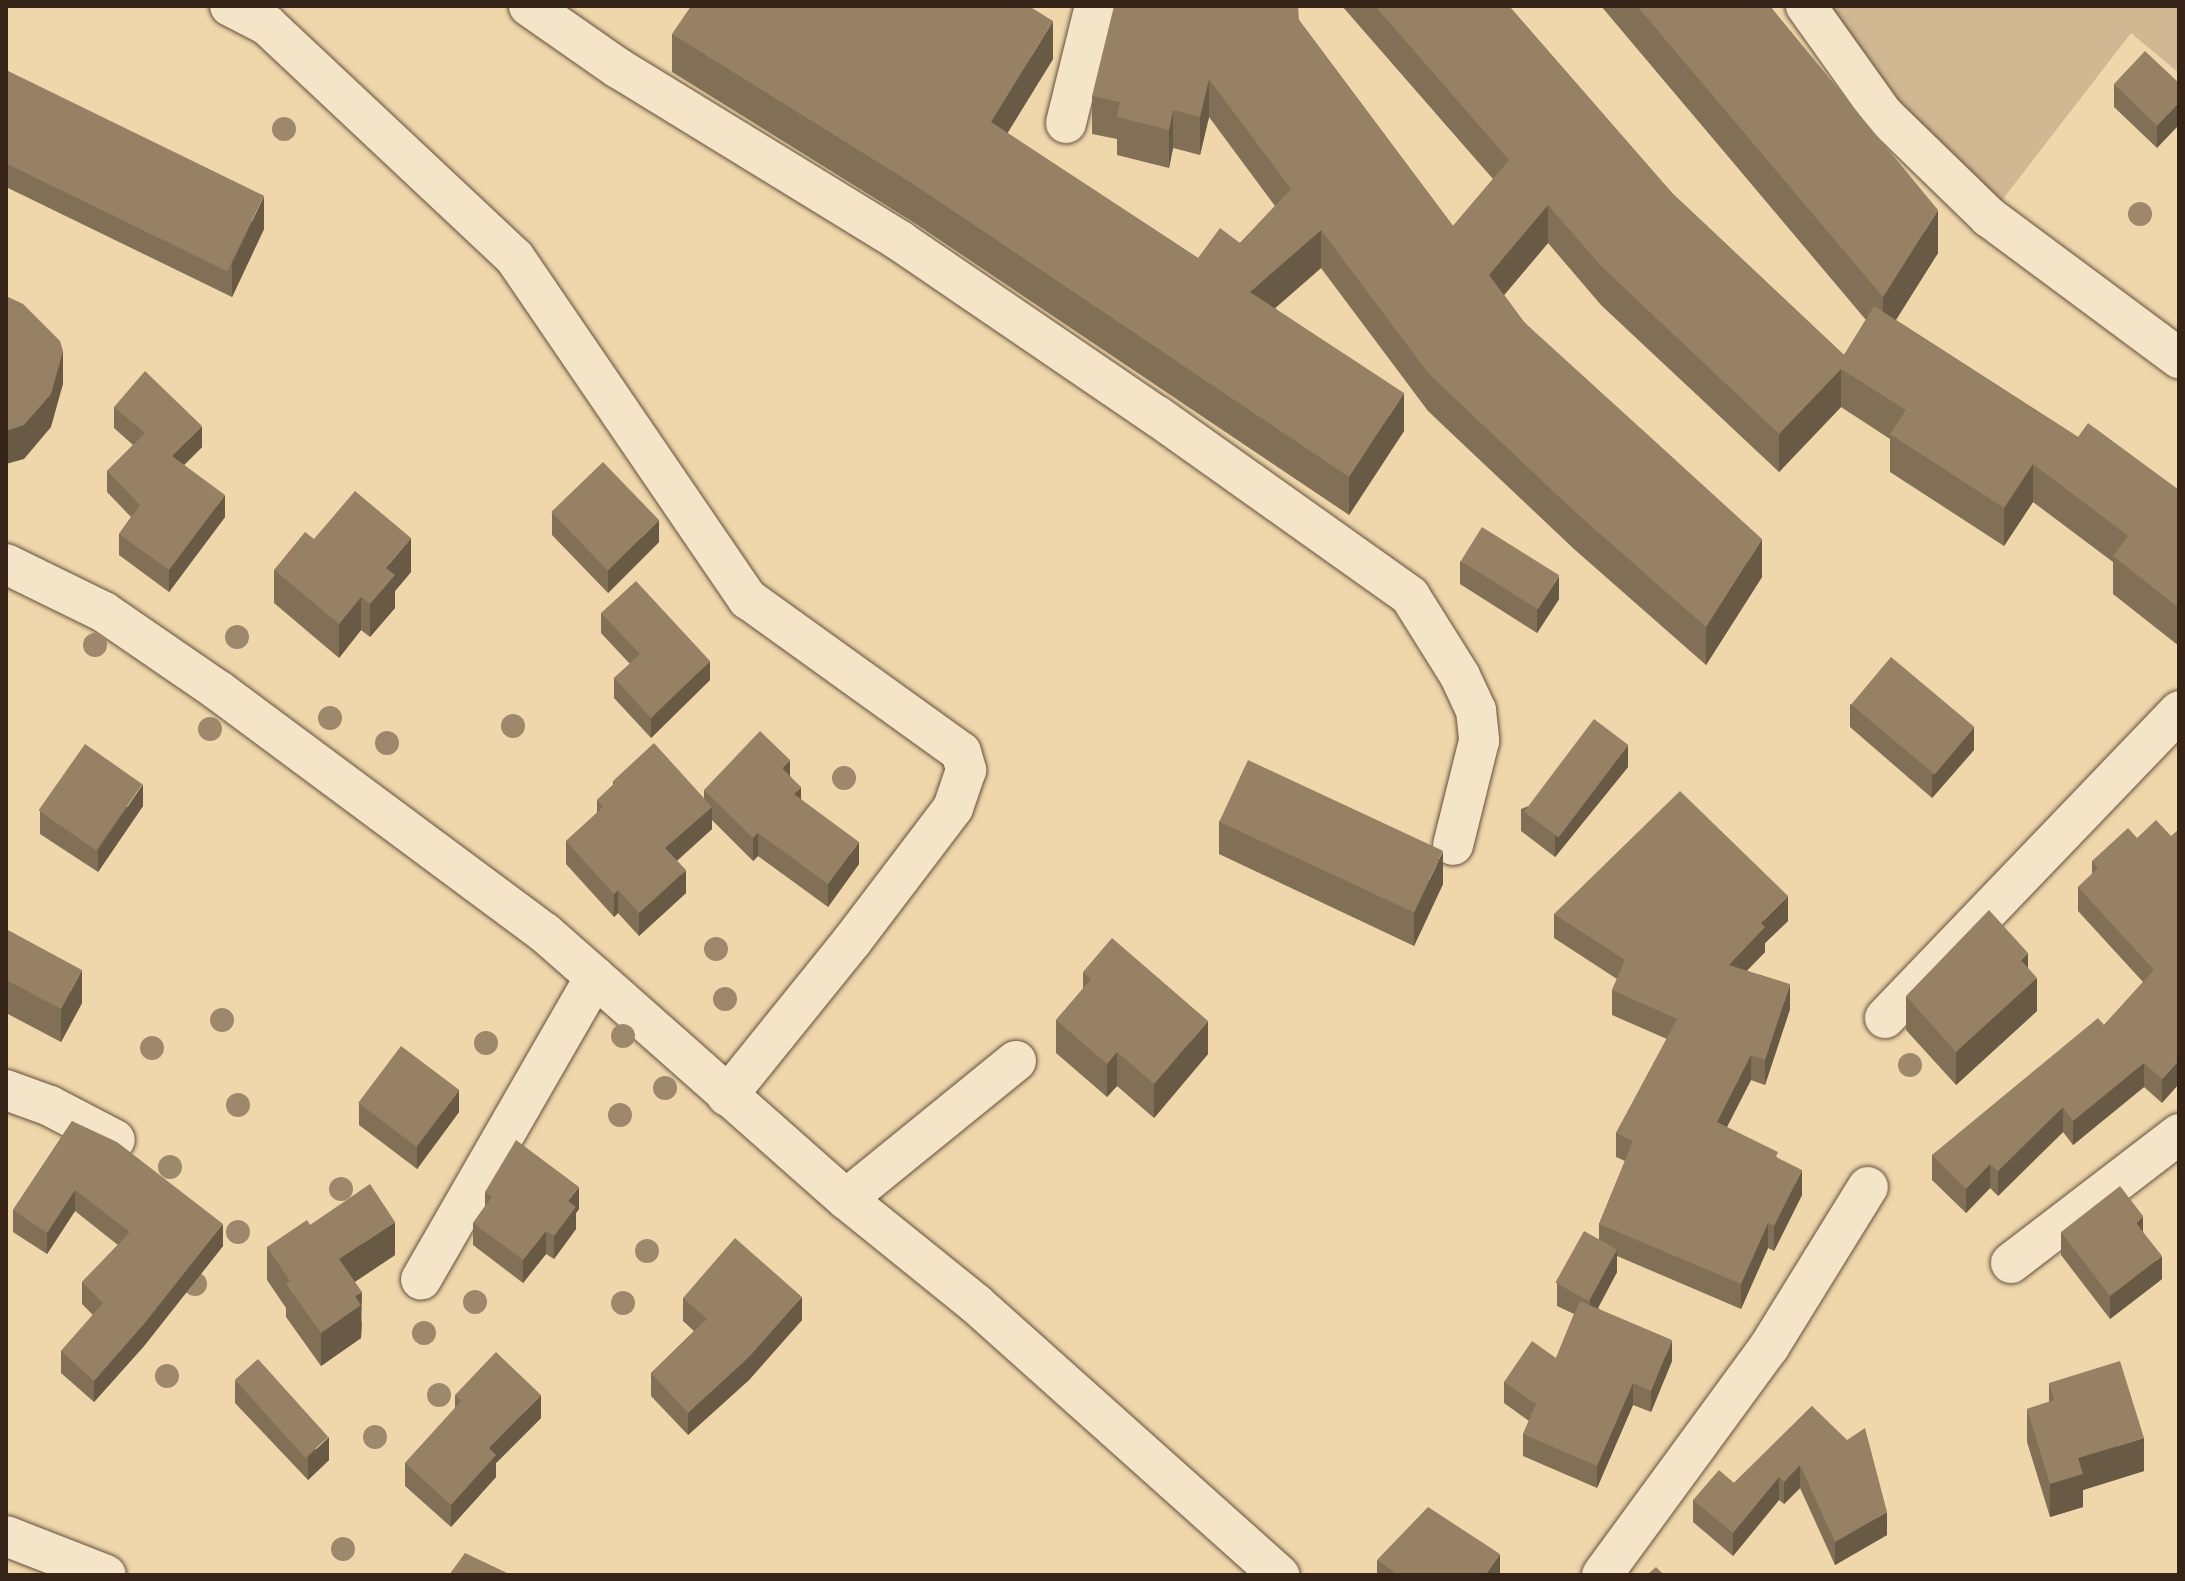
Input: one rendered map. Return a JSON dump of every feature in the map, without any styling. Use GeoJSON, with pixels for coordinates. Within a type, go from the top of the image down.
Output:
{"type":"FeatureCollection","features":[{"type":"Feature","properties":{"kind":"street"},"geometry":{"type":"LineString","coordinates":[[230,6],[267,25],[515,258],[748,599],[961,752],[966,770],[953,808],[852,941],[727,1096]]}},
{"type":"Feature","properties":{"kind":"street"},"geometry":{"type":"LineString","coordinates":[[529,6],[618,68],[900,241],[1157,416],[1410,596],[1460,676],[1476,710],[1479,741],[1453,845]]}},
{"type":"Feature","properties":{"kind":"street"},"geometry":{"type":"LineString","coordinates":[[1066,123],[1095,6]]}},
{"type":"Feature","properties":{"kind":"street"},"geometry":{"type":"LineString","coordinates":[[1806,6],[1883,114],[1989,217],[2179,358]]}},
{"type":"Feature","properties":{"kind":"street"},"geometry":{"type":"LineString","coordinates":[[6,564],[104,612],[219,691],[545,933],[846,1199],[999,1324],[1279,1575]]}},
{"type":"Feature","properties":{"kind":"street"},"geometry":{"type":"LineString","coordinates":[[1885,1018],[2179,711]]}},
{"type":"Feature","properties":{"kind":"street"},"geometry":{"type":"LineString","coordinates":[[421,1280],[595,977]]}},
{"type":"Feature","properties":{"kind":"street"},"geometry":{"type":"LineString","coordinates":[[846,1199],[1016,1061]]}},
{"type":"Feature","properties":{"kind":"street"},"geometry":{"type":"LineString","coordinates":[[6,1090],[50,1106],[115,1140]]}},
{"type":"Feature","properties":{"kind":"street"},"geometry":{"type":"LineString","coordinates":[[2011,1263],[2179,1134]]}},
{"type":"Feature","properties":{"kind":"street"},"geometry":{"type":"LineString","coordinates":[[1602,1575],[1769,1347],[1868,1187]]}},
{"type":"Feature","properties":{"kind":"street"},"geometry":{"type":"LineString","coordinates":[[6,1536],[106,1575]]}},
{"type":"Feature","properties":{"kind":"shaded area"},"geometry":{"type":"Polygon","coordinates":[[[1806,6],[2179,6],[2179,73],[2131,33],[1989,217],[1806,6]]]}},
{"type":"Feature","properties":{"kind":"building"},"geometry":{"type":"Polygon","coordinates":[[[691,6],[1029,6],[1053,21],[991,122],[1198,258],[1220,228],[1240,243],[1291,189],[1209,79],[1200,117],[1173,110],[1169,130],[1117,117],[1120,102],[1092,96],[1114,6],[1298,6],[1299,20],[1453,226],[1509,160],[1375,6],[1509,6],[1672,193],[1844,355],[1874,306],[2078,437],[2088,423],[2179,490],[2179,608],[2113,556],[2128,536],[2033,464],[2004,508],[1890,434],[1906,410],[1841,369],[1779,434],[1601,266],[1548,205],[1489,275],[1524,322],[1762,539],[1706,627],[1574,511],[1428,373],[1321,230],[1250,292],[1404,393],[1349,477],[913,184],[672,34],[691,6]]]}},
{"type":"Feature","properties":{"kind":"building"},"geometry":{"type":"Polygon","coordinates":[[[1637,6],[1770,6],[1938,210],[1883,297],[1637,6]]]}},
{"type":"Feature","properties":{"kind":"building"},"geometry":{"type":"Polygon","coordinates":[[[2145,51],[2179,83],[2179,102],[2157,126],[2114,84],[2145,51]]]}},
{"type":"Feature","properties":{"kind":"building"},"geometry":{"type":"Polygon","coordinates":[[[6,70],[264,196],[227,271],[6,163],[6,70]]]}},
{"type":"Feature","properties":{"kind":"building"},"geometry":{"type":"Polygon","coordinates":[[[6,296],[23,304],[60,341],[63,351],[51,394],[24,425],[6,431],[6,296]]]}},
{"type":"Feature","properties":{"kind":"building"},"geometry":{"type":"Polygon","coordinates":[[[145,371],[202,426],[172,456],[225,495],[169,570],[119,534],[140,505],[107,471],[145,433],[114,407],[145,371]]]}},
{"type":"Feature","properties":{"kind":"building"},"geometry":{"type":"Polygon","coordinates":[[[603,462],[659,520],[607,570],[551,512],[603,462]]]}},
{"type":"Feature","properties":{"kind":"building"},"geometry":{"type":"Polygon","coordinates":[[[355,491],[411,538],[386,568],[395,575],[370,604],[361,597],[339,624],[274,570],[305,532],[314,539],[355,491]]]}},
{"type":"Feature","properties":{"kind":"building"},"geometry":{"type":"Polygon","coordinates":[[[1482,527],[1559,575],[1538,609],[1461,561],[1482,527]]]}},
{"type":"Feature","properties":{"kind":"building"},"geometry":{"type":"Polygon","coordinates":[[[636,581],[710,661],[651,718],[614,678],[640,654],[601,613],[636,581]]]}},
{"type":"Feature","properties":{"kind":"building"},"geometry":{"type":"Polygon","coordinates":[[[1891,657],[1974,727],[1935,775],[1851,704],[1891,657]]]}},
{"type":"Feature","properties":{"kind":"building"},"geometry":{"type":"Polygon","coordinates":[[[1594,719],[1628,745],[1559,838],[1524,812],[1594,719]]]}},
{"type":"Feature","properties":{"kind":"building"},"geometry":{"type":"Polygon","coordinates":[[[760,731],[790,760],[782,768],[801,787],[794,794],[859,842],[828,884],[758,833],[753,838],[704,790],[760,731]]]}},
{"type":"Feature","properties":{"kind":"building"},"geometry":{"type":"Polygon","coordinates":[[[654,743],[712,807],[665,848],[686,870],[639,913],[618,890],[614,894],[566,841],[603,807],[597,800],[615,783],[613,781],[654,743]]]}},
{"type":"Feature","properties":{"kind":"building"},"geometry":{"type":"Polygon","coordinates":[[[85,744],[142,784],[96,851],[39,810],[85,744]]]}},
{"type":"Feature","properties":{"kind":"building"},"geometry":{"type":"Polygon","coordinates":[[[1248,760],[1443,851],[1414,912],[1219,822],[1248,760]]]}},
{"type":"Feature","properties":{"kind":"building"},"geometry":{"type":"Polygon","coordinates":[[[1680,791],[1788,896],[1761,923],[1765,927],[1729,965],[1790,984],[1765,1060],[1751,1055],[1717,1122],[1778,1152],[1776,1157],[1802,1170],[1774,1226],[1768,1223],[1741,1284],[1599,1224],[1633,1141],[1616,1133],[1677,1019],[1612,990],[1625,960],[1554,914],[1680,791]]]}},
{"type":"Feature","properties":{"kind":"building"},"geometry":{"type":"Polygon","coordinates":[[[2156,820],[2171,836],[2179,829],[2179,1060],[2162,1079],[2144,1063],[2073,1121],[2063,1107],[1998,1171],[1990,1164],[1966,1189],[1932,1155],[2098,1018],[2104,1025],[2154,970],[2078,887],[2098,868],[2092,861],[2128,828],[2137,838],[2156,820]]]}},
{"type":"Feature","properties":{"kind":"building"},"geometry":{"type":"Polygon","coordinates":[[[1989,910],[2028,953],[2021,960],[2037,978],[1956,1052],[1906,996],[1989,910]]]}},
{"type":"Feature","properties":{"kind":"building"},"geometry":{"type":"Polygon","coordinates":[[[6,929],[82,970],[61,1009],[6,980],[6,929]]]}},
{"type":"Feature","properties":{"kind":"building"},"geometry":{"type":"Polygon","coordinates":[[[1112,938],[1208,1021],[1154,1084],[1117,1052],[1107,1064],[1056,1020],[1091,979],[1083,972],[1112,938]]]}},
{"type":"Feature","properties":{"kind":"building"},"geometry":{"type":"Polygon","coordinates":[[[401,1046],[459,1090],[417,1147],[358,1103],[401,1046]]]}},
{"type":"Feature","properties":{"kind":"building"},"geometry":{"type":"Polygon","coordinates":[[[72,1121],[117,1142],[223,1224],[144,1324],[94,1381],[61,1351],[103,1303],[82,1282],[130,1232],[75,1190],[47,1233],[13,1210],[72,1121]]]}},
{"type":"Feature","properties":{"kind":"building"},"geometry":{"type":"Polygon","coordinates":[[[516,1140],[579,1187],[568,1201],[576,1207],[554,1236],[546,1231],[523,1260],[473,1223],[492,1197],[485,1192],[516,1140]]]}},
{"type":"Feature","properties":{"kind":"building"},"geometry":{"type":"Polygon","coordinates":[[[370,1184],[395,1222],[339,1259],[362,1292],[355,1296],[361,1305],[321,1333],[286,1284],[290,1281],[267,1247],[307,1220],[310,1225],[370,1184]]]}},
{"type":"Feature","properties":{"kind":"building"},"geometry":{"type":"Polygon","coordinates":[[[2120,1186],[2143,1216],[2136,1223],[2162,1256],[2110,1296],[2061,1232],[2120,1186]]]}},
{"type":"Feature","properties":{"kind":"building"},"geometry":{"type":"Polygon","coordinates":[[[1584,1231],[1617,1249],[1589,1301],[1555,1283],[1584,1231]]]}},
{"type":"Feature","properties":{"kind":"building"},"geometry":{"type":"Polygon","coordinates":[[[735,1238],[802,1297],[749,1357],[688,1413],[651,1373],[707,1319],[683,1298],[735,1238]]]}},
{"type":"Feature","properties":{"kind":"building"},"geometry":{"type":"Polygon","coordinates":[[[1580,1301],[1672,1340],[1651,1391],[1633,1383],[1597,1466],[1523,1434],[1536,1404],[1504,1382],[1532,1341],[1556,1358],[1580,1301]]]}},
{"type":"Feature","properties":{"kind":"building"},"geometry":{"type":"Polygon","coordinates":[[[496,1352],[541,1395],[489,1448],[496,1455],[451,1505],[405,1463],[461,1401],[455,1395],[496,1352]]]}},
{"type":"Feature","properties":{"kind":"building"},"geometry":{"type":"Polygon","coordinates":[[[258,1359],[328,1437],[305,1458],[235,1380],[258,1359]]]}},
{"type":"Feature","properties":{"kind":"building"},"geometry":{"type":"Polygon","coordinates":[[[2120,1361],[2144,1438],[2078,1458],[2083,1474],[2050,1484],[2027,1409],[2054,1400],[2049,1383],[2120,1361]]]}},
{"type":"Feature","properties":{"kind":"building"},"geometry":{"type":"Polygon","coordinates":[[[1812,1406],[1847,1440],[1865,1428],[1887,1512],[1835,1542],[1800,1465],[1784,1482],[1779,1477],[1733,1533],[1693,1500],[1719,1470],[1734,1483],[1812,1406]]]}},
{"type":"Feature","properties":{"kind":"building"},"geometry":{"type":"Polygon","coordinates":[[[1428,1507],[1500,1554],[1485,1575],[1398,1575],[1377,1560],[1428,1507]]]}},
{"type":"Feature","properties":{"kind":"building"},"geometry":{"type":"Polygon","coordinates":[[[465,1553],[507,1573],[449,1575],[465,1553]]]}},
{"type":"Feature","properties":{"kind":"building"},"geometry":{"type":"Polygon","coordinates":[[[1656,1567],[1664,1575],[1647,1575],[1656,1567]]]}}]}
